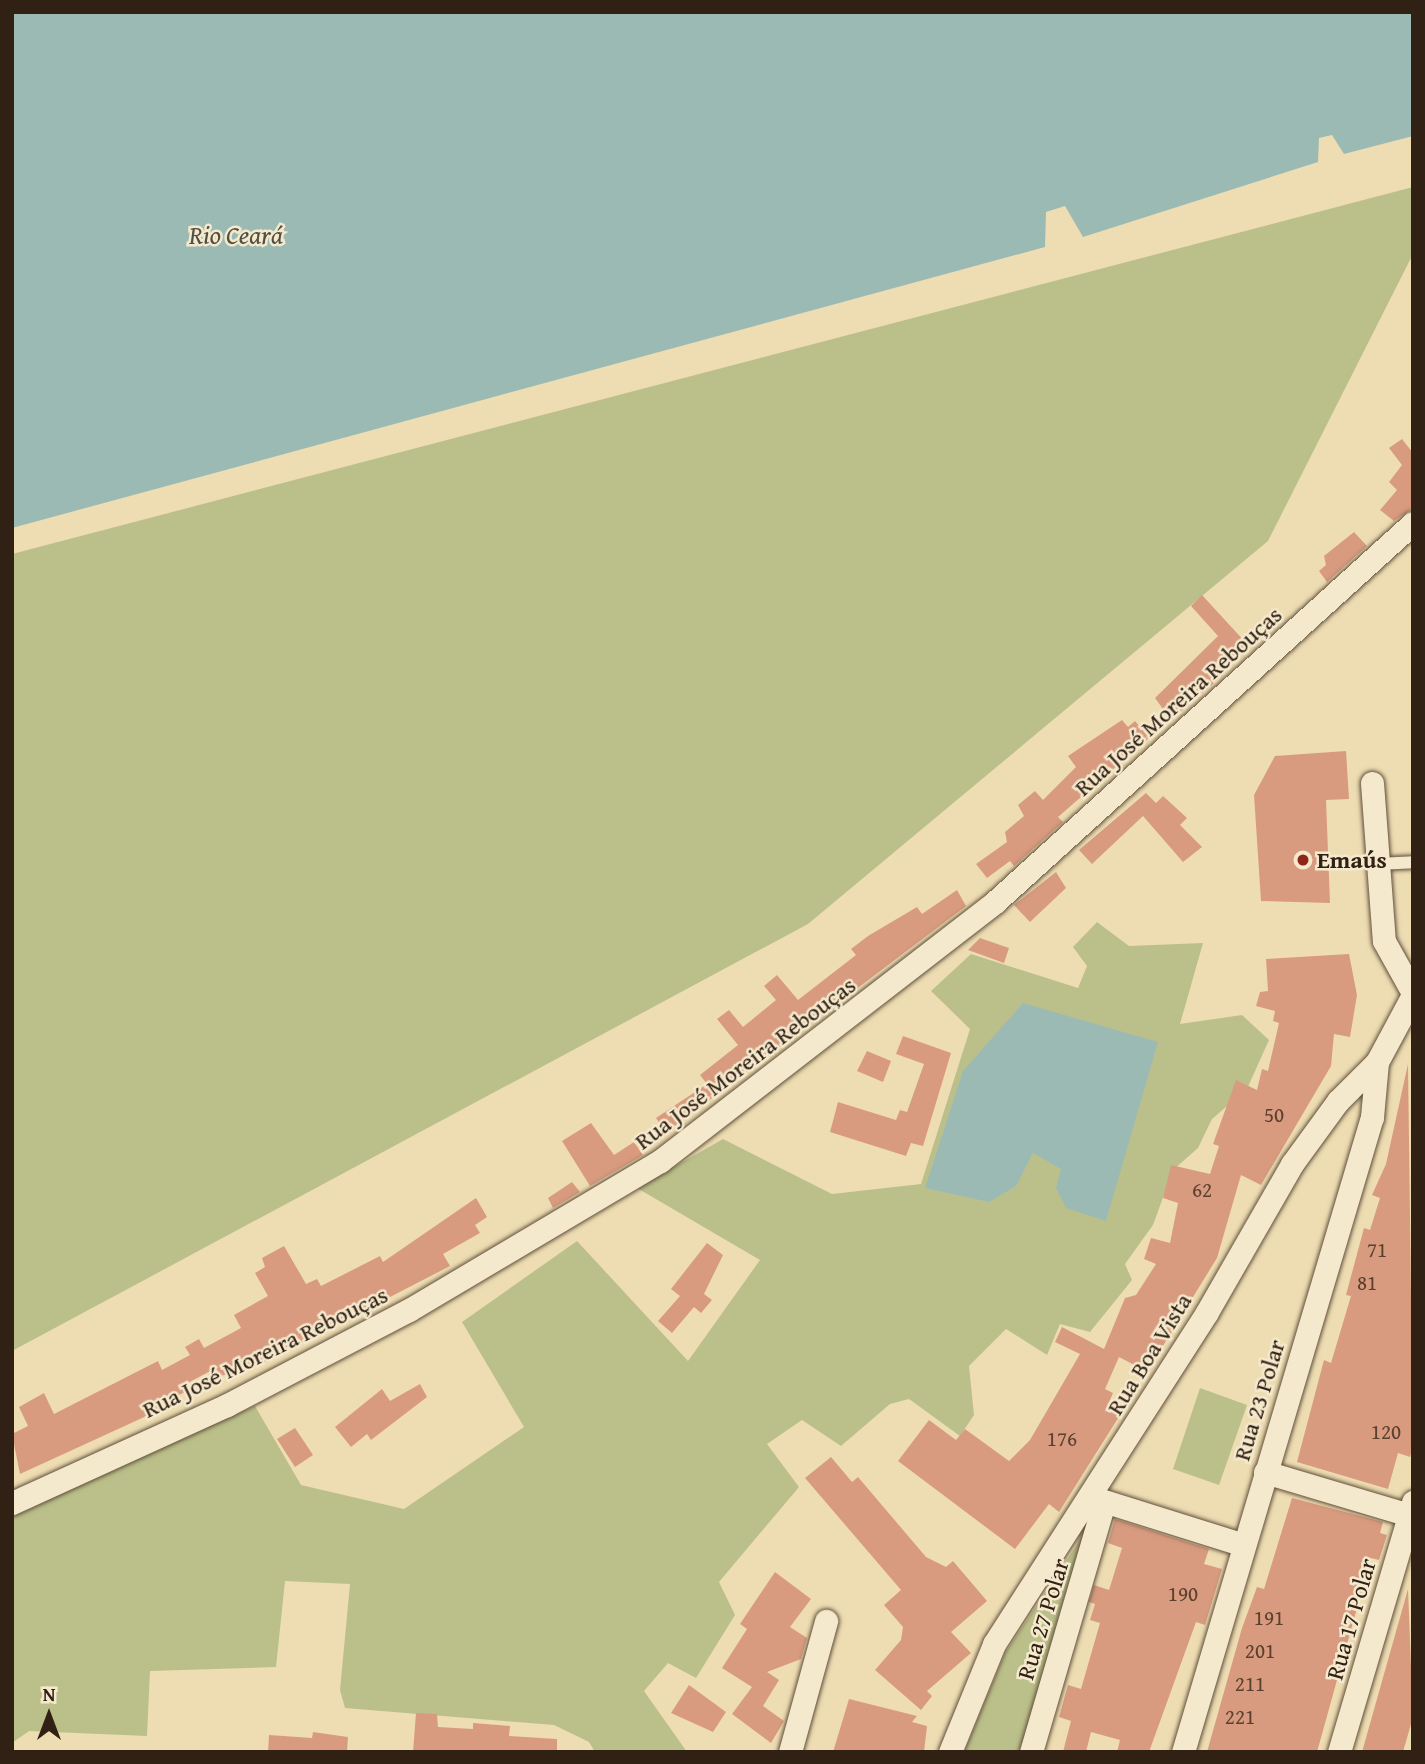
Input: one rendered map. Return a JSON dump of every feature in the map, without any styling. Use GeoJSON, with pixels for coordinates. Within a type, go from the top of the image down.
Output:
{"type":"FeatureCollection","features":[{"type":"Feature","properties":{"kind":"street","name":"Rua José Moreira Rebouças"},"geometry":{"type":"LineString","coordinates":[[12,1503],[227,1405],[409,1310],[660,1161],[995,902],[1413,523]]}},
{"type":"Feature","properties":{"kind":"street"},"geometry":{"type":"LineString","coordinates":[[1372,783],[1384,942],[1413,994]]}},
{"type":"Feature","properties":{"kind":"street","name":"Rua Boa Vista"},"geometry":{"type":"LineString","coordinates":[[950,1752],[994,1644],[1098,1500],[1292,1164],[1338,1101],[1377,1062],[1413,994]]}},
{"type":"Feature","properties":{"kind":"street","name":"Rua 23 Polar"},"geometry":{"type":"LineString","coordinates":[[1183,1752],[1241,1545],[1372,1117],[1377,1062]]}},
{"type":"Feature","properties":{"kind":"street"},"geometry":{"type":"LineString","coordinates":[[1265,1472],[1411,1511]]}},
{"type":"Feature","properties":{"kind":"street"},"geometry":{"type":"LineString","coordinates":[[1098,1500],[1241,1545]]}},
{"type":"Feature","properties":{"kind":"street","name":"Rua 27 Polar"},"geometry":{"type":"LineString","coordinates":[[1031,1752],[1098,1500]]}},
{"type":"Feature","properties":{"kind":"street","name":"Rua 17 Polar"},"geometry":{"type":"LineString","coordinates":[[1339,1752],[1411,1511]]}},
{"type":"Feature","properties":{"kind":"street"},"geometry":{"type":"LineString","coordinates":[[790,1752],[826,1622]]}},
{"type":"Feature","properties":{"kind":"lane"},"geometry":{"type":"LineString","coordinates":[[1378,864],[1413,862]]}},
{"type":"Feature","properties":{"kind":"green space"},"geometry":{"type":"Polygon","coordinates":[[[1413,187],[1413,254],[1268,541],[808,924],[12,1351],[12,554],[1413,187]]]}},
{"type":"Feature","properties":{"kind":"green space"},"geometry":{"type":"Polygon","coordinates":[[[1097,922],[1129,946],[1203,943],[1180,1024],[1242,1015],[1269,1040],[1247,1089],[1212,1119],[1198,1148],[1173,1170],[1153,1225],[1125,1264],[1132,1280],[1090,1332],[1060,1324],[1047,1355],[1006,1329],[969,1366],[974,1415],[960,1436],[909,1399],[890,1404],[841,1446],[802,1420],[767,1444],[799,1487],[719,1582],[735,1615],[696,1678],[668,1663],[644,1691],[687,1752],[595,1752],[589,1742],[554,1725],[345,1708],[340,1690],[350,1584],[285,1581],[276,1667],[150,1671],[147,1736],[29,1731],[12,1743],[12,1512],[255,1406],[301,1485],[404,1509],[524,1427],[462,1322],[577,1241],[688,1361],[760,1260],[637,1188],[723,1139],[832,1194],[921,1184],[970,1029],[931,991],[971,954],[1078,988],[1087,966],[1073,947],[1097,922]]]}},
{"type":"Feature","properties":{"kind":"green space"},"geometry":{"type":"Polygon","coordinates":[[[1200,1388],[1247,1405],[1219,1485],[1173,1469],[1200,1388]]]}},
{"type":"Feature","properties":{"kind":"green space"},"geometry":{"type":"Polygon","coordinates":[[[1088,1528],[1024,1752],[964,1752],[1005,1653],[1088,1528]]]}},
{"type":"Feature","properties":{"kind":"water","name":"Rio Ceará"},"geometry":{"type":"Polygon","coordinates":[[[12,12],[1413,12],[1413,136],[1344,154],[1332,135],[1319,138],[1318,162],[1083,237],[1065,206],[1046,212],[1045,247],[12,528],[12,12]]]}},
{"type":"Feature","properties":{"kind":"water"},"geometry":{"type":"Polygon","coordinates":[[[1023,1003],[1158,1042],[1106,1221],[1066,1208],[1056,1188],[1061,1169],[1033,1153],[1016,1186],[989,1202],[925,1188],[963,1071],[1023,1003]]]}},
{"type":"Feature","properties":{"kind":"building"},"geometry":{"type":"Polygon","coordinates":[[[1402,439],[1413,453],[1413,508],[1394,521],[1380,510],[1397,490],[1389,482],[1402,465],[1389,448],[1402,439]]]}},
{"type":"Feature","properties":{"kind":"building"},"geometry":{"type":"Polygon","coordinates":[[[1354,532],[1367,546],[1327,582],[1319,571],[1326,565],[1324,556],[1354,532]]]}},
{"type":"Feature","properties":{"kind":"building"},"geometry":{"type":"Polygon","coordinates":[[[1202,595],[1247,644],[1219,668],[1224,674],[1171,720],[1155,698],[1218,636],[1191,606],[1202,595]]]}},
{"type":"Feature","properties":{"kind":"building"},"geometry":{"type":"Polygon","coordinates":[[[1122,720],[1128,727],[1135,721],[1149,738],[1058,817],[1063,822],[1014,866],[1010,861],[987,878],[976,864],[1007,842],[1005,832],[1024,816],[1018,805],[1035,791],[1043,800],[1076,767],[1068,756],[1122,720]]]}},
{"type":"Feature","properties":{"kind":"building"},"geometry":{"type":"Polygon","coordinates":[[[1346,751],[1349,799],[1326,800],[1330,903],[1261,901],[1254,795],[1275,756],[1346,751]]]}},
{"type":"Feature","properties":{"kind":"building"},"geometry":{"type":"Polygon","coordinates":[[[1146,793],[1156,803],[1163,796],[1187,818],[1180,825],[1202,847],[1183,862],[1143,816],[1092,864],[1079,850],[1146,793]]]}},
{"type":"Feature","properties":{"kind":"building"},"geometry":{"type":"Polygon","coordinates":[[[1056,872],[1066,888],[1030,922],[1014,905],[1056,872]]]}},
{"type":"Feature","properties":{"kind":"building"},"geometry":{"type":"Polygon","coordinates":[[[957,890],[966,906],[666,1133],[656,1118],[707,1084],[700,1075],[738,1045],[717,1019],[729,1010],[743,1027],[776,1000],[764,986],[777,975],[798,1000],[856,955],[851,949],[868,936],[917,907],[922,914],[957,890]]]}},
{"type":"Feature","properties":{"kind":"building"},"geometry":{"type":"Polygon","coordinates":[[[980,938],[1009,948],[1004,963],[968,950],[980,938]]]}},
{"type":"Feature","properties":{"kind":"building"},"geometry":{"type":"Polygon","coordinates":[[[1349,954],[1357,995],[1350,1037],[1334,1034],[1331,1066],[1261,1185],[1241,1175],[1217,1258],[1158,1354],[1151,1351],[1140,1368],[1119,1357],[1105,1389],[1113,1393],[1106,1409],[1120,1415],[1059,1512],[1049,1504],[1015,1549],[898,1461],[929,1420],[956,1440],[965,1429],[1009,1461],[1030,1440],[1080,1354],[1055,1342],[1062,1327],[1104,1349],[1125,1298],[1136,1295],[1156,1264],[1144,1259],[1151,1238],[1170,1243],[1178,1203],[1163,1198],[1171,1165],[1210,1174],[1219,1146],[1213,1144],[1236,1080],[1257,1090],[1262,1069],[1268,1071],[1279,1023],[1273,1021],[1275,1011],[1256,1006],[1260,992],[1268,991],[1266,959],[1349,954]]]}},
{"type":"Feature","properties":{"kind":"building"},"geometry":{"type":"Polygon","coordinates":[[[903,1036],[951,1053],[923,1146],[911,1143],[906,1156],[830,1132],[838,1102],[896,1120],[900,1110],[907,1112],[924,1064],[896,1054],[903,1036]]]}},
{"type":"Feature","properties":{"kind":"building"},"geometry":{"type":"Polygon","coordinates":[[[867,1051],[891,1061],[883,1082],[857,1071],[867,1051]]]}},
{"type":"Feature","properties":{"kind":"building"},"geometry":{"type":"Polygon","coordinates":[[[1408,1064],[1413,1446],[1410,1457],[1398,1453],[1388,1489],[1297,1462],[1324,1360],[1331,1363],[1351,1296],[1346,1295],[1364,1228],[1370,1230],[1380,1198],[1372,1195],[1386,1164],[1408,1064]]]}},
{"type":"Feature","properties":{"kind":"building"},"geometry":{"type":"Polygon","coordinates":[[[591,1123],[614,1155],[634,1142],[643,1155],[590,1186],[562,1141],[591,1123]]]}},
{"type":"Feature","properties":{"kind":"building"},"geometry":{"type":"Polygon","coordinates":[[[572,1182],[580,1192],[553,1208],[548,1198],[572,1182]]]}},
{"type":"Feature","properties":{"kind":"building"},"geometry":{"type":"Polygon","coordinates":[[[476,1198],[487,1217],[475,1225],[480,1233],[443,1254],[450,1266],[251,1369],[220,1376],[216,1368],[184,1385],[187,1391],[175,1397],[177,1402],[20,1474],[12,1434],[28,1426],[19,1407],[44,1393],[54,1414],[158,1361],[162,1370],[190,1355],[185,1347],[199,1339],[204,1348],[241,1328],[234,1315],[268,1296],[255,1273],[265,1267],[262,1258],[284,1246],[306,1284],[317,1279],[321,1286],[380,1256],[383,1262],[476,1198]]]}},
{"type":"Feature","properties":{"kind":"building"},"geometry":{"type":"Polygon","coordinates":[[[707,1243],[723,1255],[704,1294],[712,1300],[701,1313],[694,1307],[672,1333],[658,1321],[680,1296],[671,1289],[707,1243]]]}},
{"type":"Feature","properties":{"kind":"building"},"geometry":{"type":"Polygon","coordinates":[[[420,1384],[427,1397],[371,1440],[367,1434],[351,1447],[335,1427],[382,1389],[390,1401],[420,1384]]]}},
{"type":"Feature","properties":{"kind":"building"},"geometry":{"type":"Polygon","coordinates":[[[295,1428],[313,1455],[295,1467],[277,1439],[295,1428]]]}},
{"type":"Feature","properties":{"kind":"building"},"geometry":{"type":"Polygon","coordinates":[[[831,1457],[852,1482],[858,1477],[926,1557],[946,1567],[953,1561],[987,1601],[951,1632],[971,1653],[927,1691],[932,1696],[921,1710],[875,1670],[901,1640],[903,1627],[884,1605],[901,1590],[805,1478],[831,1457]]]}},
{"type":"Feature","properties":{"kind":"building"},"geometry":{"type":"Polygon","coordinates":[[[1292,1498],[1383,1522],[1380,1533],[1387,1535],[1379,1560],[1371,1558],[1317,1752],[1207,1752],[1242,1628],[1257,1587],[1264,1589],[1292,1498]]]}},
{"type":"Feature","properties":{"kind":"building"},"geometry":{"type":"Polygon","coordinates":[[[1115,1519],[1209,1549],[1204,1564],[1222,1569],[1205,1625],[1196,1622],[1149,1752],[1117,1752],[1120,1740],[1091,1732],[1086,1752],[1063,1752],[1071,1721],[1059,1717],[1068,1685],[1081,1689],[1100,1623],[1090,1620],[1095,1604],[1089,1602],[1094,1585],[1109,1590],[1122,1548],[1108,1543],[1115,1519]]]}},
{"type":"Feature","properties":{"kind":"building"},"geometry":{"type":"Polygon","coordinates":[[[775,1572],[811,1599],[790,1627],[807,1638],[801,1659],[767,1672],[779,1680],[763,1706],[784,1721],[771,1743],[732,1714],[752,1687],[722,1668],[747,1629],[740,1624],[775,1572]]]}},
{"type":"Feature","properties":{"kind":"building"},"geometry":{"type":"Polygon","coordinates":[[[1408,1589],[1413,1717],[1403,1752],[1362,1752],[1408,1589]]]}},
{"type":"Feature","properties":{"kind":"building"},"geometry":{"type":"Polygon","coordinates":[[[689,1685],[726,1712],[713,1732],[671,1713],[689,1685]]]}},
{"type":"Feature","properties":{"kind":"building"},"geometry":{"type":"Polygon","coordinates":[[[849,1699],[917,1716],[912,1722],[927,1726],[924,1752],[833,1752],[849,1699]]]}},
{"type":"Feature","properties":{"kind":"building"},"geometry":{"type":"Polygon","coordinates":[[[416,1713],[437,1714],[438,1727],[473,1729],[473,1723],[510,1726],[509,1736],[557,1739],[557,1752],[413,1752],[416,1713]]]}},
{"type":"Feature","properties":{"kind":"building"},"geometry":{"type":"Polygon","coordinates":[[[313,1732],[348,1737],[347,1752],[268,1752],[269,1735],[312,1738],[313,1732]]]}},
{"type":"Feature","properties":{"kind":"place","name":"Emaús"},"geometry":{"type":"Point","coordinates":[1303,860]}}]}
